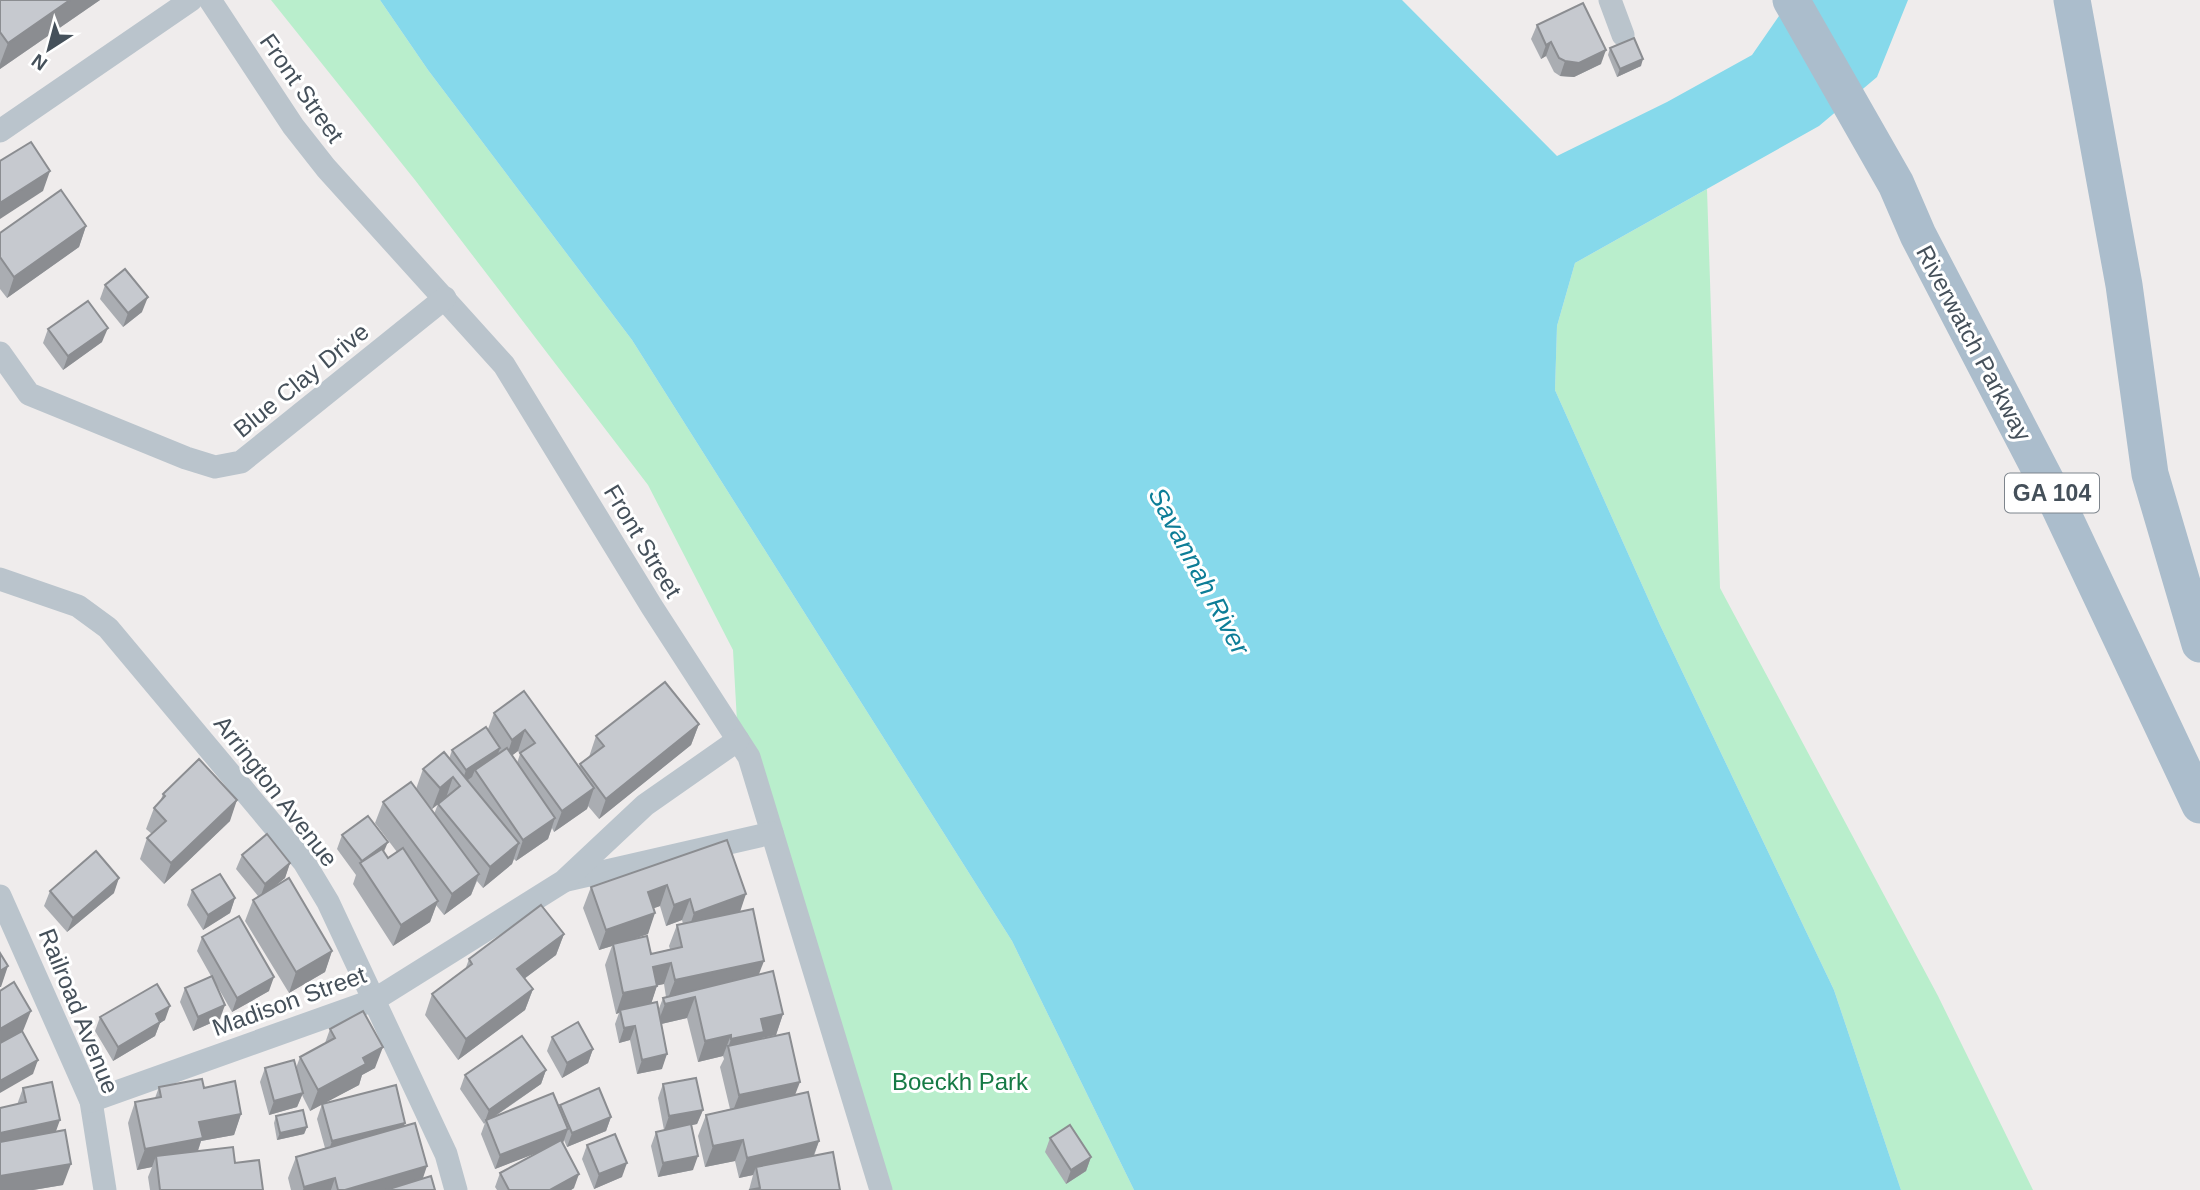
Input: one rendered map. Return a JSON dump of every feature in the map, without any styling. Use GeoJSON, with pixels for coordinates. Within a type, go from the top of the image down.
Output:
{"type":"FeatureCollection","features":[{"type":"Feature","properties":{"kind":"main road","name":"Riverwatch Parkway"},"geometry":{"type":"LineString","coordinates":[[1791,0],[1896,184],[1918,235],[2057,504],[2200,805]]}},
{"type":"Feature","properties":{"kind":"main road"},"geometry":{"type":"LineString","coordinates":[[2072,0],[2124,285],[2150,474],[2200,644]]}},
{"type":"Feature","properties":{"kind":"street"},"geometry":{"type":"LineString","coordinates":[[0,131],[191,0]]}},
{"type":"Feature","properties":{"kind":"street","name":"Front Street"},"geometry":{"type":"LineString","coordinates":[[210,0],[301,136],[371,220],[445,298],[520,388],[652,607],[749,757],[881,1190]]}},
{"type":"Feature","properties":{"kind":"street"},"geometry":{"type":"LineString","coordinates":[[1610,0],[1623,35]]}},
{"type":"Feature","properties":{"kind":"street","name":"Blue Clay Drive"},"geometry":{"type":"LineString","coordinates":[[0,353],[29,394],[186,458],[215,467],[240,462],[445,298]]}},
{"type":"Feature","properties":{"kind":"street","name":"Arrington Avenue"},"geometry":{"type":"LineString","coordinates":[[0,579],[78,607],[108,628],[304,862],[328,902],[446,1154],[456,1190]]}},
{"type":"Feature","properties":{"kind":"street","name":"Madison Street"},"geometry":{"type":"LineString","coordinates":[[91,1101],[374,1000],[564,881],[645,805],[738,740]]}},
{"type":"Feature","properties":{"kind":"street","name":"Madison Street"},"geometry":{"type":"LineString","coordinates":[[564,881],[772,833]]}},
{"type":"Feature","properties":{"kind":"street","name":"Railroad Avenue"},"geometry":{"type":"LineString","coordinates":[[0,896],[91,1101],[105,1190]]}},
{"type":"Feature","properties":{"kind":"green space","name":"Boeckh Park"},"geometry":{"type":"Polygon","coordinates":[[[271,0],[380,0],[428,70],[632,340],[1012,941],[1134,1190],[881,1190],[738,740],[733,650],[648,485],[415,180],[271,0]]]}},
{"type":"Feature","properties":{"kind":"green space"},"geometry":{"type":"Polygon","coordinates":[[[1707,189],[1720,588],[1938,996],[2033,1190],[1901,1190],[1834,990],[1660,625],[1555,390],[1557,326],[1575,263],[1707,189]]]}},
{"type":"Feature","properties":{"kind":"water","name":"Savannah River"},"geometry":{"type":"Polygon","coordinates":[[[380,0],[1402,0],[1557,156],[1667,102],[1752,55],[1790,0],[1908,0],[1877,77],[1819,126],[1575,263],[1557,326],[1555,390],[1660,625],[1834,990],[1901,1190],[1134,1190],[1012,941],[632,340],[428,70],[380,0]]]}},
{"type":"Feature","properties":{"kind":"building"},"geometry":{"type":"Polygon","coordinates":[[[0,0],[70,0],[8,43],[0,32],[0,0]]]}},
{"type":"Feature","properties":{"kind":"building"},"geometry":{"type":"Polygon","coordinates":[[[1583,3],[1606,50],[1579,63],[1565,61],[1559,58],[1551,42],[1546,45],[1537,25],[1583,3]]]}},
{"type":"Feature","properties":{"kind":"building"},"geometry":{"type":"Polygon","coordinates":[[[1634,38],[1643,59],[1620,69],[1610,48],[1634,38]]]}},
{"type":"Feature","properties":{"kind":"building"},"geometry":{"type":"Polygon","coordinates":[[[31,142],[50,171],[0,203],[0,161],[31,142]]]}},
{"type":"Feature","properties":{"kind":"building"},"geometry":{"type":"Polygon","coordinates":[[[61,190],[86,226],[14,277],[0,257],[0,233],[61,190]]]}},
{"type":"Feature","properties":{"kind":"building"},"geometry":{"type":"Polygon","coordinates":[[[125,269],[148,297],[128,313],[105,285],[125,269]]]}},
{"type":"Feature","properties":{"kind":"building"},"geometry":{"type":"Polygon","coordinates":[[[88,301],[108,328],[68,356],[48,329],[88,301]]]}},
{"type":"Feature","properties":{"kind":"building"},"geometry":{"type":"Polygon","coordinates":[[[665,682],[699,724],[606,799],[580,764],[604,746],[596,736],[665,682]]]}},
{"type":"Feature","properties":{"kind":"building"},"geometry":{"type":"Polygon","coordinates":[[[524,691],[594,788],[562,811],[520,753],[535,743],[525,730],[512,740],[494,713],[524,691]]]}},
{"type":"Feature","properties":{"kind":"building"},"geometry":{"type":"Polygon","coordinates":[[[486,727],[500,748],[466,770],[452,750],[486,727]]]}},
{"type":"Feature","properties":{"kind":"building"},"geometry":{"type":"Polygon","coordinates":[[[507,748],[555,818],[523,840],[475,770],[507,748]]]}},
{"type":"Feature","properties":{"kind":"building"},"geometry":{"type":"Polygon","coordinates":[[[444,752],[519,843],[490,867],[438,804],[460,786],[453,777],[440,788],[423,769],[444,752]]]}},
{"type":"Feature","properties":{"kind":"building"},"geometry":{"type":"Polygon","coordinates":[[[199,759],[237,800],[171,863],[147,838],[166,821],[154,808],[165,796],[163,794],[199,759]]]}},
{"type":"Feature","properties":{"kind":"building"},"geometry":{"type":"Polygon","coordinates":[[[411,782],[479,874],[452,894],[383,802],[411,782]]]}},
{"type":"Feature","properties":{"kind":"building"},"geometry":{"type":"Polygon","coordinates":[[[368,816],[388,842],[362,861],[342,835],[368,816]]]}},
{"type":"Feature","properties":{"kind":"building"},"geometry":{"type":"Polygon","coordinates":[[[267,834],[290,863],[265,884],[242,855],[267,834]]]}},
{"type":"Feature","properties":{"kind":"building"},"geometry":{"type":"Polygon","coordinates":[[[727,840],[746,894],[694,913],[690,899],[674,905],[667,885],[648,892],[655,913],[606,930],[591,887],[727,840]]]}},
{"type":"Feature","properties":{"kind":"building"},"geometry":{"type":"Polygon","coordinates":[[[403,848],[438,901],[401,925],[360,863],[382,849],[388,858],[403,848]]]}},
{"type":"Feature","properties":{"kind":"building"},"geometry":{"type":"Polygon","coordinates":[[[96,851],[119,878],[73,918],[50,891],[96,851]]]}},
{"type":"Feature","properties":{"kind":"building"},"geometry":{"type":"Polygon","coordinates":[[[220,874],[235,898],[208,915],[192,890],[220,874]]]}},
{"type":"Feature","properties":{"kind":"building"},"geometry":{"type":"Polygon","coordinates":[[[289,878],[332,951],[296,972],[253,900],[289,878]]]}},
{"type":"Feature","properties":{"kind":"building"},"geometry":{"type":"Polygon","coordinates":[[[541,905],[564,934],[517,969],[533,989],[466,1039],[432,994],[472,964],[469,959],[541,905]]]}},
{"type":"Feature","properties":{"kind":"building"},"geometry":{"type":"Polygon","coordinates":[[[753,909],[764,961],[675,980],[671,963],[653,967],[657,986],[623,993],[613,944],[647,936],[651,954],[682,947],[677,925],[753,909]]]}},
{"type":"Feature","properties":{"kind":"building"},"geometry":{"type":"Polygon","coordinates":[[[239,916],[274,977],[237,998],[202,937],[239,916]]]}},
{"type":"Feature","properties":{"kind":"building"},"geometry":{"type":"Polygon","coordinates":[[[0,953],[8,966],[0,971],[0,953]]]}},
{"type":"Feature","properties":{"kind":"building"},"geometry":{"type":"Polygon","coordinates":[[[773,971],[783,1014],[761,1019],[764,1032],[705,1041],[695,997],[665,1004],[663,998],[773,971]]]}},
{"type":"Feature","properties":{"kind":"building"},"geometry":{"type":"Polygon","coordinates":[[[212,976],[225,1005],[198,1017],[185,988],[212,976]]]}},
{"type":"Feature","properties":{"kind":"building"},"geometry":{"type":"Polygon","coordinates":[[[14,982],[31,1011],[0,1029],[0,991],[14,982]]]}},
{"type":"Feature","properties":{"kind":"building"},"geometry":{"type":"Polygon","coordinates":[[[157,984],[170,1006],[156,1014],[160,1022],[118,1047],[100,1017],[157,984]]]}},
{"type":"Feature","properties":{"kind":"building"},"geometry":{"type":"Polygon","coordinates":[[[657,1002],[667,1054],[642,1060],[635,1026],[624,1028],[620,1010],[657,1002]]]}},
{"type":"Feature","properties":{"kind":"building"},"geometry":{"type":"Polygon","coordinates":[[[363,1011],[383,1047],[363,1058],[366,1064],[318,1090],[300,1057],[335,1038],[330,1029],[363,1011]]]}},
{"type":"Feature","properties":{"kind":"building"},"geometry":{"type":"Polygon","coordinates":[[[578,1022],[593,1049],[567,1063],[552,1037],[578,1022]]]}},
{"type":"Feature","properties":{"kind":"building"},"geometry":{"type":"Polygon","coordinates":[[[22,1031],[38,1060],[0,1081],[0,1043],[22,1031]]]}},
{"type":"Feature","properties":{"kind":"building"},"geometry":{"type":"Polygon","coordinates":[[[789,1033],[800,1082],[739,1095],[728,1046],[789,1033]]]}},
{"type":"Feature","properties":{"kind":"building"},"geometry":{"type":"Polygon","coordinates":[[[522,1036],[546,1070],[489,1110],[465,1075],[522,1036]]]}},
{"type":"Feature","properties":{"kind":"building"},"geometry":{"type":"Polygon","coordinates":[[[294,1060],[303,1093],[274,1101],[265,1068],[294,1060]]]}},
{"type":"Feature","properties":{"kind":"building"},"geometry":{"type":"Polygon","coordinates":[[[696,1078],[703,1110],[669,1116],[663,1084],[696,1078]]]}},
{"type":"Feature","properties":{"kind":"building"},"geometry":{"type":"Polygon","coordinates":[[[202,1079],[204,1088],[235,1081],[241,1114],[199,1122],[203,1138],[145,1149],[135,1102],[161,1097],[159,1087],[202,1079]]]}},
{"type":"Feature","properties":{"kind":"building"},"geometry":{"type":"Polygon","coordinates":[[[52,1082],[60,1120],[0,1133],[0,1108],[26,1102],[23,1088],[52,1082]]]}},
{"type":"Feature","properties":{"kind":"building"},"geometry":{"type":"Polygon","coordinates":[[[396,1085],[405,1123],[332,1141],[322,1104],[396,1085]]]}},
{"type":"Feature","properties":{"kind":"building"},"geometry":{"type":"Polygon","coordinates":[[[599,1088],[611,1117],[572,1133],[560,1105],[599,1088]]]}},
{"type":"Feature","properties":{"kind":"building"},"geometry":{"type":"Polygon","coordinates":[[[808,1092],[819,1141],[747,1158],[743,1140],[713,1146],[706,1115],[808,1092]]]}},
{"type":"Feature","properties":{"kind":"building"},"geometry":{"type":"Polygon","coordinates":[[[553,1093],[568,1129],[500,1155],[486,1120],[553,1093]]]}},
{"type":"Feature","properties":{"kind":"building"},"geometry":{"type":"Polygon","coordinates":[[[303,1110],[307,1127],[280,1133],[276,1116],[303,1110]]]}},
{"type":"Feature","properties":{"kind":"building"},"geometry":{"type":"Polygon","coordinates":[[[415,1123],[427,1166],[345,1190],[338,1190],[335,1178],[304,1187],[296,1157],[415,1123]]]}},
{"type":"Feature","properties":{"kind":"building"},"geometry":{"type":"Polygon","coordinates":[[[691,1124],[698,1156],[663,1163],[656,1132],[691,1124]]]}},
{"type":"Feature","properties":{"kind":"building"},"geometry":{"type":"Polygon","coordinates":[[[1070,1125],[1091,1157],[1071,1170],[1050,1138],[1070,1125]]]}},
{"type":"Feature","properties":{"kind":"building"},"geometry":{"type":"Polygon","coordinates":[[[65,1130],[71,1164],[0,1176],[0,1142],[65,1130]]]}},
{"type":"Feature","properties":{"kind":"building"},"geometry":{"type":"Polygon","coordinates":[[[615,1134],[627,1163],[599,1174],[587,1145],[615,1134]]]}},
{"type":"Feature","properties":{"kind":"building"},"geometry":{"type":"Polygon","coordinates":[[[561,1140],[579,1174],[550,1190],[509,1190],[500,1173],[561,1140]]]}},
{"type":"Feature","properties":{"kind":"building"},"geometry":{"type":"Polygon","coordinates":[[[233,1147],[235,1163],[259,1160],[263,1190],[160,1190],[156,1156],[233,1147]]]}},
{"type":"Feature","properties":{"kind":"building"},"geometry":{"type":"Polygon","coordinates":[[[833,1152],[840,1190],[749,1190],[760,1188],[756,1167],[833,1152]]]}},
{"type":"Feature","properties":{"kind":"building"},"geometry":{"type":"Polygon","coordinates":[[[431,1176],[435,1190],[386,1190],[431,1176]]]}}]}
